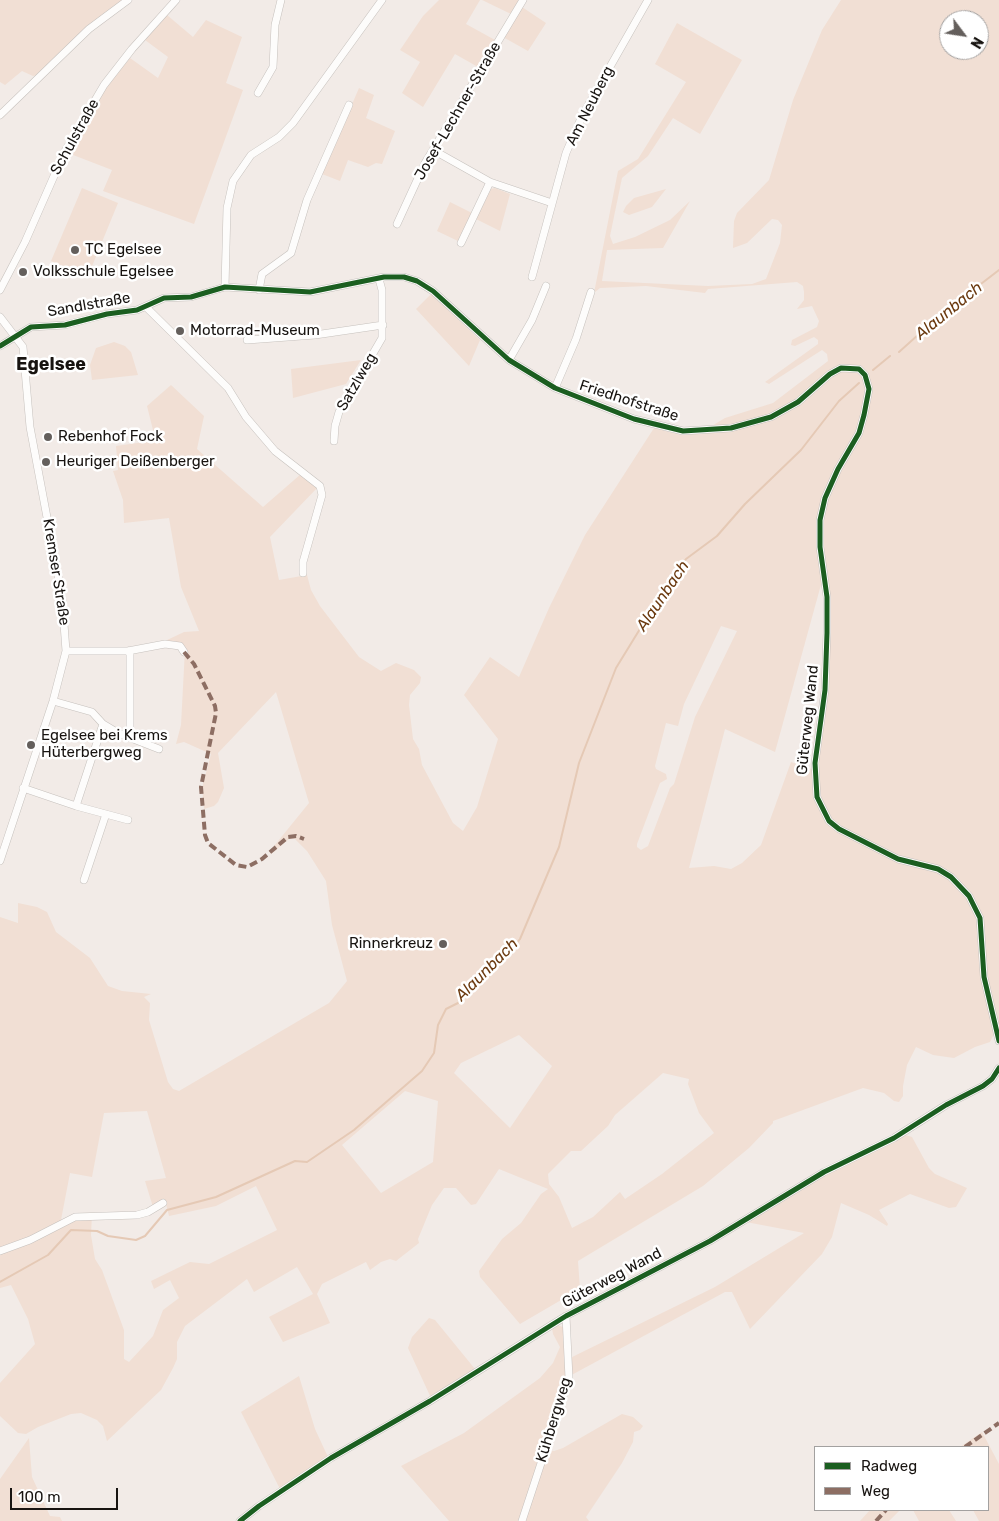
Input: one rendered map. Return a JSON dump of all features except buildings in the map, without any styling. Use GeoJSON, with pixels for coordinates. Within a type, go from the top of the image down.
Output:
{"type":"FeatureCollection","features":[{"type":"Feature","properties":{"kind":"street"},"geometry":{"type":"LineString","coordinates":[[0,115],[89,30],[128,0]]}},
{"type":"Feature","properties":{"kind":"street","name":"Schulstraße"},"geometry":{"type":"LineString","coordinates":[[0,290],[25,242],[65,151],[100,92],[132,49],[176,0]]}},
{"type":"Feature","properties":{"kind":"street"},"geometry":{"type":"LineString","coordinates":[[258,93],[273,67],[275,26],[281,0]]}},
{"type":"Feature","properties":{"kind":"street"},"geometry":{"type":"LineString","coordinates":[[225,287],[227,208],[233,181],[251,155],[279,137],[292,123],[382,0]]}},
{"type":"Feature","properties":{"kind":"street","name":"Josef-Lechner-Straße"},"geometry":{"type":"LineString","coordinates":[[397,224],[433,150],[523,0]]}},
{"type":"Feature","properties":{"kind":"street","name":"Am Neuberg"},"geometry":{"type":"LineString","coordinates":[[532,277],[566,153],[578,123],[648,0]]}},
{"type":"Feature","properties":{"kind":"street"},"geometry":{"type":"LineString","coordinates":[[259,290],[262,274],[291,253],[307,200],[349,105]]}},
{"type":"Feature","properties":{"kind":"street"},"geometry":{"type":"LineString","coordinates":[[433,150],[490,182],[552,203]]}},
{"type":"Feature","properties":{"kind":"street"},"geometry":{"type":"LineString","coordinates":[[461,243],[490,182]]}},
{"type":"Feature","properties":{"kind":"street","name":"Friedhofstraße"},"geometry":{"type":"LineString","coordinates":[[225,287],[310,292],[379,279],[404,277],[417,281],[434,291],[509,360],[555,388],[596,406],[683,432],[702,432],[731,428],[771,416],[798,402],[830,374],[841,368],[859,369],[868,382],[868,398],[859,433],[838,469],[822,508],[819,532],[820,546]]}},
{"type":"Feature","properties":{"kind":"street","name":"Satzlweg"},"geometry":{"type":"LineString","coordinates":[[334,441],[334,426],[339,412],[353,384],[378,346],[383,325],[382,290],[379,279]]}},
{"type":"Feature","properties":{"kind":"street"},"geometry":{"type":"LineString","coordinates":[[509,360],[532,320],[546,286]]}},
{"type":"Feature","properties":{"kind":"street","name":"Sandlstraße"},"geometry":{"type":"LineString","coordinates":[[0,346],[31,327],[64,325],[107,314],[146,308],[164,298],[191,297],[225,287]]}},
{"type":"Feature","properties":{"kind":"street"},"geometry":{"type":"LineString","coordinates":[[555,388],[576,339],[592,292]]}},
{"type":"Feature","properties":{"kind":"street"},"geometry":{"type":"LineString","coordinates":[[146,308],[228,388],[246,417],[275,451],[320,486],[322,496],[303,562],[304,573]]}},
{"type":"Feature","properties":{"kind":"street"},"geometry":{"type":"LineString","coordinates":[[0,317],[16,336]]}},
{"type":"Feature","properties":{"kind":"street","name":"Satzlweg"},"geometry":{"type":"LineString","coordinates":[[247,340],[315,336],[383,325]]}},
{"type":"Feature","properties":{"kind":"street","name":"Kremser Straße"},"geometry":{"type":"LineString","coordinates":[[0,861],[53,701],[66,652],[62,597],[30,427],[23,347],[16,336]]}},
{"type":"Feature","properties":{"kind":"street","name":"Güterweg Wand"},"geometry":{"type":"LineString","coordinates":[[820,546],[827,597],[827,634],[825,690],[815,763],[817,797],[829,821],[839,829],[898,859],[938,869],[951,877],[969,896],[980,918],[984,977],[999,1041]]}},
{"type":"Feature","properties":{"kind":"street"},"geometry":{"type":"LineString","coordinates":[[66,652],[128,651],[166,644],[180,646],[184,652]]}},
{"type":"Feature","properties":{"kind":"street"},"geometry":{"type":"LineString","coordinates":[[128,651],[130,654],[130,738]]}},
{"type":"Feature","properties":{"kind":"street"},"geometry":{"type":"LineString","coordinates":[[53,701],[92,712],[103,724],[130,738],[159,749]]}},
{"type":"Feature","properties":{"kind":"street"},"geometry":{"type":"LineString","coordinates":[[76,806],[103,724]]}},
{"type":"Feature","properties":{"kind":"street"},"geometry":{"type":"LineString","coordinates":[[23,788],[76,806],[128,820]]}},
{"type":"Feature","properties":{"kind":"street"},"geometry":{"type":"LineString","coordinates":[[84,880],[106,814]]}},
{"type":"Feature","properties":{"kind":"street","name":"Güterweg Wand"},"geometry":{"type":"LineString","coordinates":[[240,1521],[259,1506],[331,1458],[430,1402],[566,1316],[710,1241],[824,1172],[894,1138],[946,1105],[983,1086],[992,1079],[999,1068]]}},
{"type":"Feature","properties":{"kind":"street"},"geometry":{"type":"LineString","coordinates":[[0,1251],[30,1240],[75,1217],[137,1215],[163,1203]]}},
{"type":"Feature","properties":{"kind":"street","name":"Kühbergweg"},"geometry":{"type":"LineString","coordinates":[[522,1521],[569,1378],[566,1316]]}},
{"type":"Feature","properties":{"kind":"shaded area"},"geometry":{"type":"Polygon","coordinates":[[[0,0],[122,0],[38,75],[33,76],[22,71],[5,85],[0,82],[0,0]]]}},
{"type":"Feature","properties":{"kind":"shaded area"},"geometry":{"type":"Polygon","coordinates":[[[439,0],[480,0],[466,24],[495,40],[478,67],[455,54],[423,107],[402,93],[420,62],[400,50],[423,16],[439,0]]]}},
{"type":"Feature","properties":{"kind":"shaded area"},"geometry":{"type":"Polygon","coordinates":[[[482,0],[520,0],[511,14],[482,0]]]}},
{"type":"Feature","properties":{"kind":"shaded area"},"geometry":{"type":"Polygon","coordinates":[[[841,0],[999,0],[999,1027],[979,950],[981,977],[994,1034],[990,1042],[975,1047],[954,1058],[933,1055],[916,1047],[907,1065],[903,1096],[899,1102],[894,1101],[884,1093],[863,1088],[773,1121],[749,1148],[703,1186],[578,1261],[580,1289],[520,1324],[480,1277],[479,1271],[502,1239],[521,1223],[541,1194],[548,1189],[499,1169],[476,1204],[471,1205],[456,1188],[444,1188],[432,1205],[418,1239],[419,1243],[396,1261],[390,1259],[381,1262],[370,1270],[366,1262],[322,1284],[317,1294],[330,1323],[283,1342],[269,1317],[313,1294],[297,1267],[254,1292],[247,1279],[185,1326],[177,1342],[177,1359],[161,1390],[107,1441],[103,1426],[97,1420],[81,1413],[71,1414],[38,1427],[26,1434],[18,1433],[0,1416],[0,1383],[35,1344],[28,1319],[11,1285],[0,1288],[0,917],[18,923],[18,903],[37,907],[47,912],[56,932],[90,958],[108,986],[122,991],[151,994],[144,997],[150,1003],[149,1020],[168,1082],[173,1089],[179,1091],[329,1003],[347,981],[332,925],[326,881],[307,851],[295,839],[289,839],[271,854],[270,851],[309,803],[276,692],[218,753],[224,788],[218,802],[214,806],[204,809],[202,788],[211,754],[184,742],[176,744],[181,725],[185,649],[181,644],[174,641],[165,641],[184,632],[199,631],[181,587],[169,518],[124,523],[123,500],[113,471],[118,470],[116,446],[151,441],[155,438],[147,406],[171,385],[204,416],[197,449],[263,507],[301,474],[318,487],[270,537],[279,580],[307,575],[311,590],[320,606],[359,657],[381,671],[396,663],[414,670],[421,677],[420,683],[410,695],[409,705],[413,739],[419,749],[422,765],[453,823],[463,831],[477,807],[498,739],[464,695],[490,657],[519,677],[549,608],[585,535],[654,428],[682,435],[734,431],[710,427],[725,418],[773,403],[828,361],[827,354],[822,350],[769,384],[765,382],[818,344],[818,340],[814,337],[795,346],[791,345],[792,340],[817,327],[819,321],[812,306],[797,309],[804,300],[804,292],[803,286],[797,282],[708,289],[705,293],[646,286],[600,288],[594,293],[618,171],[638,159],[686,82],[655,64],[677,23],[742,60],[700,134],[673,118],[648,156],[622,178],[610,236],[613,244],[635,237],[670,220],[690,201],[663,248],[607,250],[602,281],[708,286],[752,284],[766,279],[780,243],[782,225],[778,220],[772,219],[747,243],[733,248],[734,221],[737,213],[769,180],[793,100],[822,30],[841,0]],[[822,581],[775,752],[725,729],[689,868],[714,866],[731,869],[742,863],[761,845],[791,762],[812,769],[823,689],[824,597],[822,581]],[[721,626],[684,704],[678,726],[666,723],[655,766],[656,769],[666,774],[667,779],[660,783],[637,844],[637,847],[641,850],[648,846],[670,788],[674,784],[695,717],[737,631],[721,626]],[[519,1035],[461,1063],[454,1073],[510,1128],[552,1066],[519,1035]],[[663,1073],[615,1115],[608,1126],[581,1151],[571,1151],[548,1174],[549,1184],[559,1197],[572,1228],[593,1217],[620,1192],[625,1199],[662,1174],[714,1133],[699,1113],[688,1084],[689,1079],[663,1073]],[[405,1091],[342,1145],[381,1193],[433,1162],[438,1101],[405,1091]],[[147,1111],[104,1113],[92,1177],[70,1173],[61,1220],[74,1214],[92,1213],[91,1235],[95,1259],[102,1270],[124,1330],[124,1359],[129,1362],[153,1336],[163,1310],[179,1298],[170,1280],[154,1289],[151,1281],[190,1262],[209,1264],[277,1230],[256,1186],[216,1206],[169,1216],[165,1200],[153,1207],[145,1181],[166,1178],[147,1111]]]}},
{"type":"Feature","properties":{"kind":"shaded area"},"geometry":{"type":"Polygon","coordinates":[[[522,7],[546,23],[528,51],[503,37],[522,7]]]}},
{"type":"Feature","properties":{"kind":"shaded area"},"geometry":{"type":"Polygon","coordinates":[[[167,15],[193,37],[206,20],[242,37],[226,83],[243,90],[194,224],[103,191],[112,170],[68,153],[107,86],[130,58],[158,78],[168,57],[145,40],[167,15]]]}},
{"type":"Feature","properties":{"kind":"shaded area"},"geometry":{"type":"Polygon","coordinates":[[[359,88],[374,95],[366,118],[395,131],[382,164],[376,163],[368,167],[348,160],[340,181],[322,174],[359,88]]]}},
{"type":"Feature","properties":{"kind":"shaded area"},"geometry":{"type":"Polygon","coordinates":[[[82,188],[118,203],[88,276],[51,261],[82,188]]]}},
{"type":"Feature","properties":{"kind":"shaded area"},"geometry":{"type":"Polygon","coordinates":[[[495,188],[510,194],[500,231],[476,219],[491,189],[495,188]]]}},
{"type":"Feature","properties":{"kind":"shaded area"},"geometry":{"type":"Polygon","coordinates":[[[666,189],[652,207],[629,215],[623,212],[634,198],[666,189]]]}},
{"type":"Feature","properties":{"kind":"shaded area"},"geometry":{"type":"Polygon","coordinates":[[[450,202],[472,213],[458,241],[437,231],[450,202]]]}},
{"type":"Feature","properties":{"kind":"shaded area"},"geometry":{"type":"Polygon","coordinates":[[[431,294],[480,340],[469,366],[416,309],[431,294]]]}},
{"type":"Feature","properties":{"kind":"shaded area"},"geometry":{"type":"Polygon","coordinates":[[[114,342],[125,346],[131,352],[138,375],[92,380],[90,365],[96,348],[114,342]]]}},
{"type":"Feature","properties":{"kind":"shaded area"},"geometry":{"type":"Polygon","coordinates":[[[361,360],[346,384],[293,398],[291,369],[361,360]]]}},
{"type":"Feature","properties":{"kind":"shaded area"},"geometry":{"type":"Polygon","coordinates":[[[905,1135],[912,1137],[929,1168],[935,1174],[967,1188],[956,1207],[949,1208],[910,1194],[879,1210],[888,1224],[887,1226],[869,1215],[841,1203],[832,1237],[822,1254],[750,1329],[732,1292],[725,1292],[566,1378],[545,1450],[554,1451],[563,1448],[622,1414],[633,1417],[643,1426],[640,1430],[634,1432],[633,1442],[622,1463],[586,1517],[589,1521],[449,1521],[401,1466],[464,1433],[540,1378],[553,1363],[560,1347],[552,1328],[557,1325],[563,1327],[566,1360],[715,1287],[804,1233],[746,1222],[826,1174],[905,1135]]]}},
{"type":"Feature","properties":{"kind":"shaded area"},"geometry":{"type":"Polygon","coordinates":[[[429,1318],[435,1320],[475,1369],[431,1398],[408,1348],[412,1337],[429,1318]]]}},
{"type":"Feature","properties":{"kind":"shaded area"},"geometry":{"type":"Polygon","coordinates":[[[299,1376],[315,1429],[328,1457],[280,1489],[241,1412],[299,1376]]]}},
{"type":"Feature","properties":{"kind":"shaded area"},"geometry":{"type":"Polygon","coordinates":[[[982,1432],[999,1464],[999,1521],[979,1521],[974,1511],[989,1511],[989,1446],[961,1446],[982,1432]]]}},
{"type":"Feature","properties":{"kind":"shaded area"},"geometry":{"type":"Polygon","coordinates":[[[29,1438],[32,1477],[50,1516],[60,1517],[62,1521],[0,1521],[0,1479],[29,1438]]]}},
{"type":"Feature","properties":{"kind":"shaded area"},"geometry":{"type":"Polygon","coordinates":[[[869,1511],[899,1511],[889,1521],[860,1521],[869,1511]]]}},
{"type":"Feature","properties":{"kind":"shaded area"},"geometry":{"type":"Polygon","coordinates":[[[914,1511],[950,1511],[956,1521],[919,1521],[914,1511]]]}},
{"type":"Feature","properties":{"kind":"waterway","name":"Alaunbach"},"geometry":{"type":"LineString","coordinates":[[899,352],[938,317],[999,270]]}},
{"type":"Feature","properties":{"kind":"waterway","name":"Alaunbach"},"geometry":{"type":"LineString","coordinates":[[873,370],[890,356]]}},
{"type":"Feature","properties":{"kind":"waterway","name":"Alaunbach"},"geometry":{"type":"LineString","coordinates":[[0,1282],[48,1255],[71,1230],[97,1231],[108,1236],[136,1240],[145,1236],[167,1210],[216,1197],[295,1161],[307,1162],[354,1130],[422,1071],[434,1053],[438,1025],[446,1009],[458,1003],[470,992],[472,984],[505,958],[520,939],[559,847],[579,763],[616,668],[662,593],[686,559],[717,536],[745,504],[801,450],[839,401],[859,383]]}},
{"type":"Feature","properties":{"kind":"marked path"},"geometry":{"type":"LineString","coordinates":[[184,652],[194,664],[215,706],[216,713],[201,787],[205,835],[208,843],[236,865],[247,867],[262,859],[288,837],[296,836],[304,839]]}},
{"type":"Feature","properties":{"kind":"marked path"},"geometry":{"type":"LineString","coordinates":[[966,1446],[999,1423]]}},
{"type":"Feature","properties":{"kind":"marked path"},"geometry":{"type":"LineString","coordinates":[[876,1521],[885,1511]]}},
{"type":"Feature","properties":{"kind":"cycle path"},"geometry":{"type":"LineString","coordinates":[[0,346],[31,327],[65,325],[107,314],[137,310],[164,298],[191,297],[225,287],[310,292],[384,277],[404,277],[417,281],[433,291],[509,360],[555,388],[634,419],[683,431],[731,428],[771,417],[798,402],[830,374],[841,368],[859,369],[865,375],[869,389],[864,415],[859,433],[838,469],[825,498],[820,520],[820,547],[827,597],[827,633],[825,690],[815,763],[817,797],[829,821],[839,829],[898,859],[938,869],[951,877],[969,896],[980,918],[984,977],[999,1041]]}},
{"type":"Feature","properties":{"kind":"cycle path"},"geometry":{"type":"LineString","coordinates":[[240,1521],[259,1506],[331,1458],[430,1401],[566,1316],[710,1241],[824,1172],[894,1138],[946,1105],[983,1086],[992,1079],[999,1068]]}},
{"type":"Feature","properties":{"kind":"place","name":"TC Egelsee"},"geometry":{"type":"Point","coordinates":[75,250]}},
{"type":"Feature","properties":{"kind":"place","name":"Volksschule Egelsee"},"geometry":{"type":"Point","coordinates":[23,272]}},
{"type":"Feature","properties":{"kind":"place","name":"Motorrad-Museum"},"geometry":{"type":"Point","coordinates":[180,331]}},
{"type":"Feature","properties":{"kind":"place","name":"Rebenhof Fock"},"geometry":{"type":"Point","coordinates":[48,437]}},
{"type":"Feature","properties":{"kind":"place","name":"Heuriger Deißenberger"},"geometry":{"type":"Point","coordinates":[46,462]}},
{"type":"Feature","properties":{"kind":"place","name":"Egelsee bei Krems Hüterbergweg"},"geometry":{"type":"Point","coordinates":[31,745]}},
{"type":"Feature","properties":{"kind":"place","name":"Rinnerkreuz"},"geometry":{"type":"Point","coordinates":[443,944]}},
{"type":"Feature","properties":{"kind":"district","name":"Egelsee"},"geometry":{"type":"Point","coordinates":[51,365]}}]}
